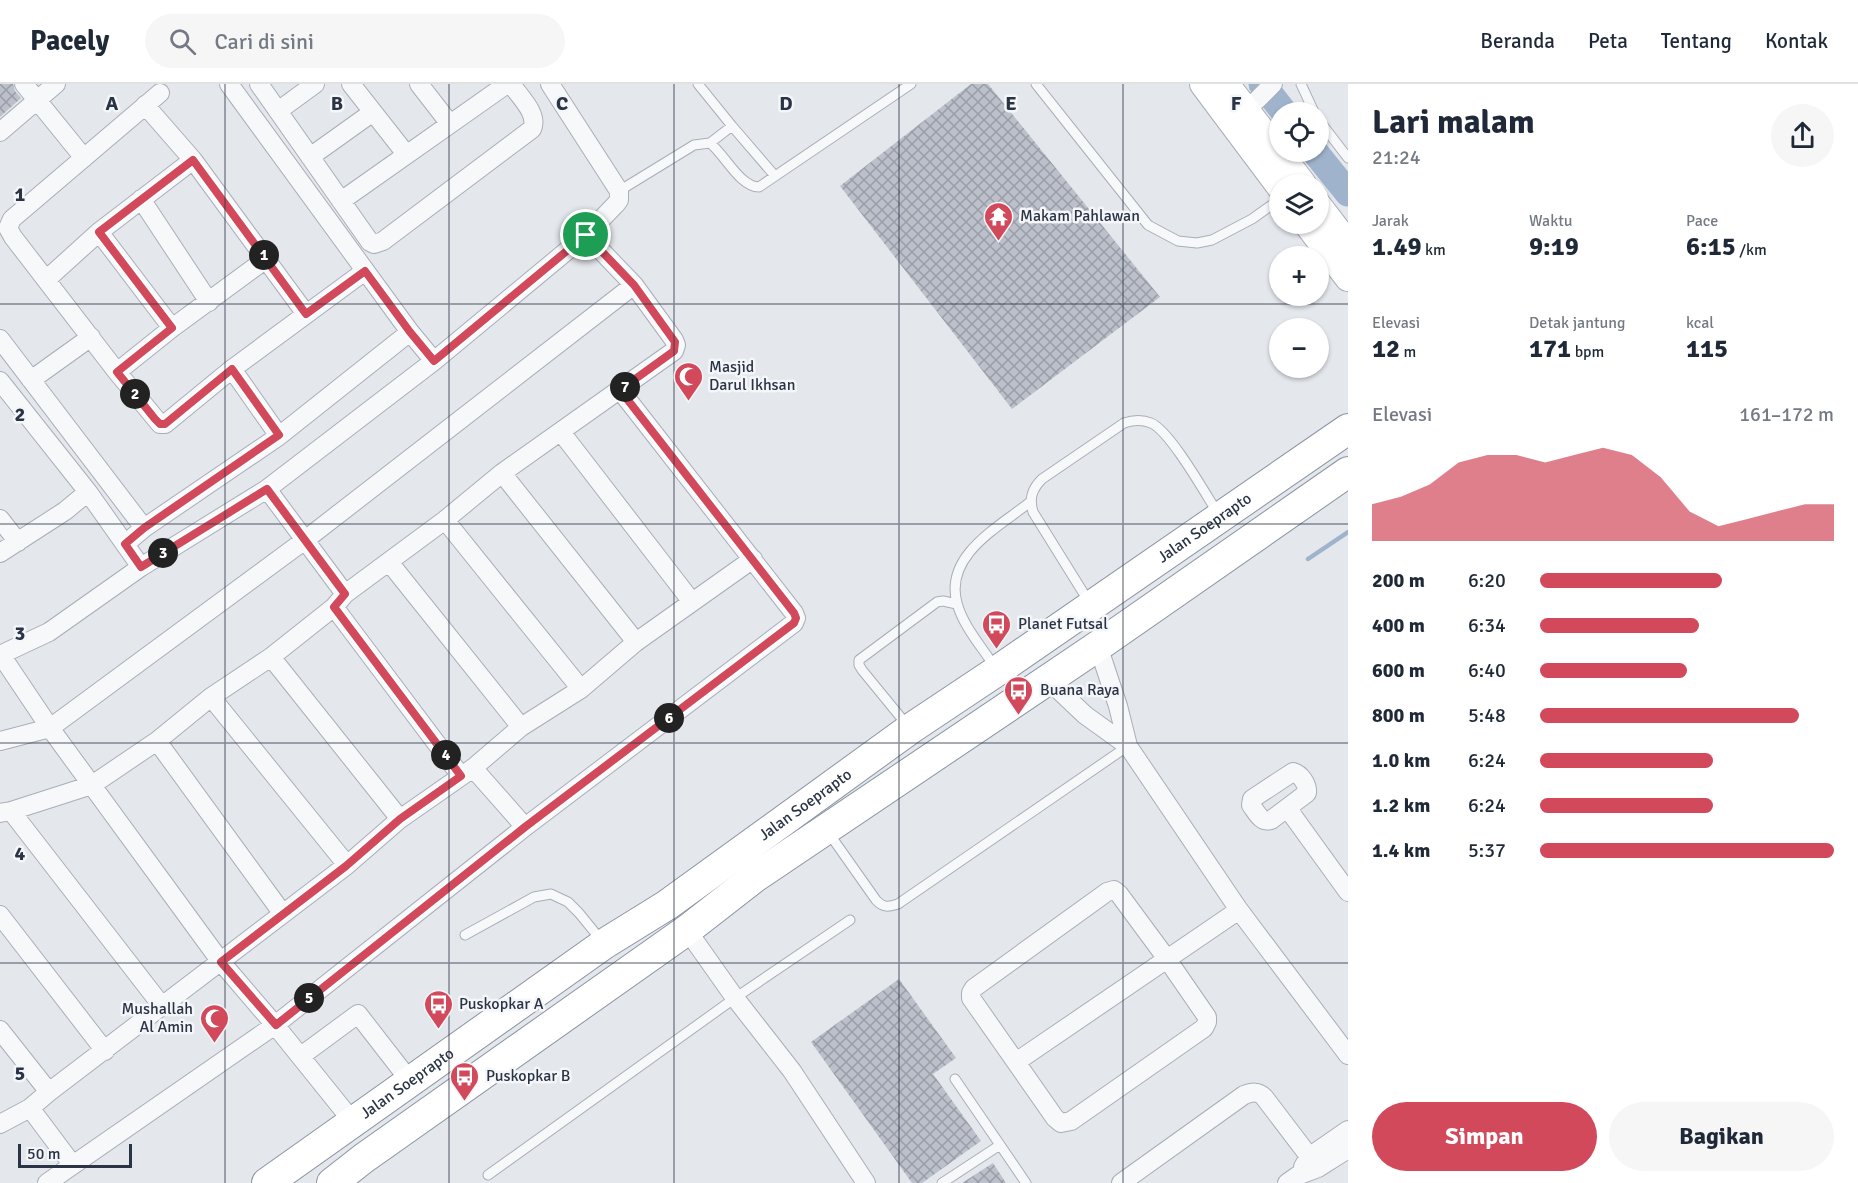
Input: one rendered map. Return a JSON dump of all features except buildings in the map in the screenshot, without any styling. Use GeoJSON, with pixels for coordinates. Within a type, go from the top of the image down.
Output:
{"type":"FeatureCollection","features":[{"type":"Feature","properties":{"kind":"highway","name":"Jalan Soeprapto"},"geometry":{"type":"LineString","coordinates":[[334,1182],[364,1158],[687,930],[746,866],[910,729],[1348,429]]}},
{"type":"Feature","properties":{"kind":"highway","name":"Jalan Soeprapto"},"geometry":{"type":"LineString","coordinates":[[267,1183],[604,944],[667,905],[826,829],[1098,646],[1348,472]]}},
{"type":"Feature","properties":{"kind":"main road"},"geometry":{"type":"LineString","coordinates":[[1203,84],[1244,110]]}},
{"type":"Feature","properties":{"kind":"main road"},"geometry":{"type":"LineString","coordinates":[[1226,84],[1288,174]]}},
{"type":"Feature","properties":{"kind":"main road"},"geometry":{"type":"LineString","coordinates":[[1329,219],[1348,244]]}},
{"type":"Feature","properties":{"kind":"main road"},"geometry":{"type":"LineString","coordinates":[[1315,234],[1348,278]]}},
{"type":"Feature","properties":{"kind":"street"},"geometry":{"type":"LineString","coordinates":[[24,84],[84,158]]}},
{"type":"Feature","properties":{"kind":"street"},"geometry":{"type":"LineString","coordinates":[[0,132],[56,84]]}},
{"type":"Feature","properties":{"kind":"street"},"geometry":{"type":"LineString","coordinates":[[229,84],[410,332],[434,361]]}},
{"type":"Feature","properties":{"kind":"street"},"geometry":{"type":"LineString","coordinates":[[259,84],[310,157],[341,201],[370,242],[374,244],[383,241],[532,129],[534,116],[509,84],[341,201]]}},
{"type":"Feature","properties":{"kind":"street"},"geometry":{"type":"LineString","coordinates":[[278,111],[315,84]]}},
{"type":"Feature","properties":{"kind":"street"},"geometry":{"type":"LineString","coordinates":[[351,84],[406,154]]}},
{"type":"Feature","properties":{"kind":"street"},"geometry":{"type":"LineString","coordinates":[[419,84],[450,124]]}},
{"type":"Feature","properties":{"kind":"street"},"geometry":{"type":"LineString","coordinates":[[353,1122],[276,1025],[221,962],[50,728],[0,655],[49,632],[141,567],[267,489],[434,361],[586,235],[616,204],[619,191],[550,84]]}},
{"type":"Feature","properties":{"kind":"street"},"geometry":{"type":"LineString","coordinates":[[1244,110],[1274,84]]}},
{"type":"Feature","properties":{"kind":"street"},"geometry":{"type":"LineString","coordinates":[[160,93],[12,219],[8,228],[117,372],[160,424],[165,424],[232,369],[365,271]]}},
{"type":"Feature","properties":{"kind":"street"},"geometry":{"type":"LineString","coordinates":[[145,105],[193,160],[306,314]]}},
{"type":"Feature","properties":{"kind":"street"},"geometry":{"type":"LineString","coordinates":[[310,157],[373,112]]}},
{"type":"Feature","properties":{"kind":"street"},"geometry":{"type":"LineString","coordinates":[[47,279],[99,232],[193,160]]}},
{"type":"Feature","properties":{"kind":"street"},"geometry":{"type":"LineString","coordinates":[[141,199],[209,302]]}},
{"type":"Feature","properties":{"kind":"street"},"geometry":{"type":"LineString","coordinates":[[99,232],[172,328]]}},
{"type":"Feature","properties":{"kind":"street"},"geometry":{"type":"LineString","coordinates":[[162,1006],[5,812],[92,785],[157,741],[212,697],[271,657],[388,562],[502,474],[674,351],[676,345],[674,340],[634,285],[586,235]]}},
{"type":"Feature","properties":{"kind":"street"},"geometry":{"type":"LineString","coordinates":[[117,372],[172,328],[266,259]]}},
{"type":"Feature","properties":{"kind":"street"},"geometry":{"type":"LineString","coordinates":[[0,741],[50,728],[305,540],[634,285]]}},
{"type":"Feature","properties":{"kind":"street"},"geometry":{"type":"LineString","coordinates":[[125,544],[144,528],[279,435],[410,332]]}},
{"type":"Feature","properties":{"kind":"street"},"geometry":{"type":"LineString","coordinates":[[32,380],[91,337]]}},
{"type":"Feature","properties":{"kind":"street"},"geometry":{"type":"LineString","coordinates":[[0,339],[144,528]]}},
{"type":"Feature","properties":{"kind":"street"},"geometry":{"type":"LineString","coordinates":[[232,369],[279,435]]}},
{"type":"Feature","properties":{"kind":"street"},"geometry":{"type":"LineString","coordinates":[[0,381],[88,492],[141,567]]}},
{"type":"Feature","properties":{"kind":"street"},"geometry":{"type":"LineString","coordinates":[[47,1183],[276,1025],[525,827],[794,623],[796,618],[794,613],[620,390]]}},
{"type":"Feature","properties":{"kind":"street"},"geometry":{"type":"LineString","coordinates":[[561,432],[692,602]]}},
{"type":"Feature","properties":{"kind":"street"},"geometry":{"type":"LineString","coordinates":[[502,474],[636,642]]}},
{"type":"Feature","properties":{"kind":"street"},"geometry":{"type":"LineString","coordinates":[[267,489],[305,540],[340,601],[467,772],[525,827]]}},
{"type":"Feature","properties":{"kind":"street"},"geometry":{"type":"LineString","coordinates":[[0,553],[65,511],[88,492]]}},
{"type":"Feature","properties":{"kind":"street"},"geometry":{"type":"LineString","coordinates":[[0,519],[18,542]]}},
{"type":"Feature","properties":{"kind":"street"},"geometry":{"type":"LineString","coordinates":[[445,520],[581,689]]}},
{"type":"Feature","properties":{"kind":"street"},"geometry":{"type":"LineString","coordinates":[[0,1124],[30,1108],[346,866],[400,819],[467,772],[521,728],[581,689],[636,642],[753,559]]}},
{"type":"Feature","properties":{"kind":"street"},"geometry":{"type":"LineString","coordinates":[[388,562],[521,728]]}},
{"type":"Feature","properties":{"kind":"street"},"geometry":{"type":"LineString","coordinates":[[1098,646],[1118,706],[1128,746],[1239,910],[1348,1055]]}},
{"type":"Feature","properties":{"kind":"street"},"geometry":{"type":"LineString","coordinates":[[271,657],[400,819]]}},
{"type":"Feature","properties":{"kind":"street"},"geometry":{"type":"LineString","coordinates":[[1047,679],[1085,715],[1128,746]]}},
{"type":"Feature","properties":{"kind":"street"},"geometry":{"type":"LineString","coordinates":[[212,697],[346,866]]}},
{"type":"Feature","properties":{"kind":"street"},"geometry":{"type":"LineString","coordinates":[[157,741],[283,914]]}},
{"type":"Feature","properties":{"kind":"street"},"geometry":{"type":"LineString","coordinates":[[1288,808],[1348,892]]}},
{"type":"Feature","properties":{"kind":"street"},"geometry":{"type":"LineString","coordinates":[[1114,891],[1119,894],[1167,958],[1207,1017],[1206,1025],[1071,1121],[1061,1123],[1055,1118],[971,998],[972,990],[1107,892],[1114,891]]}},
{"type":"Feature","properties":{"kind":"street"},"geometry":{"type":"LineString","coordinates":[[1016,1062],[1239,910]]}},
{"type":"Feature","properties":{"kind":"street"},"geometry":{"type":"LineString","coordinates":[[0,915],[105,1051]]}},
{"type":"Feature","properties":{"kind":"street"},"geometry":{"type":"LineString","coordinates":[[687,930],[735,998],[792,1071],[866,1183]]}},
{"type":"Feature","properties":{"kind":"street"},"geometry":{"type":"LineString","coordinates":[[301,1056],[358,1014],[410,1081]]}},
{"type":"Feature","properties":{"kind":"street"},"geometry":{"type":"LineString","coordinates":[[0,1030],[49,1092]]}},
{"type":"Feature","properties":{"kind":"street"},"geometry":{"type":"LineString","coordinates":[[1121,1183],[1250,1093],[1264,1097],[1314,1162]]}},
{"type":"Feature","properties":{"kind":"street"},"geometry":{"type":"LineString","coordinates":[[30,1108],[72,1164]]}},
{"type":"Feature","properties":{"kind":"street"},"geometry":{"type":"LineString","coordinates":[[1292,1179],[1348,1130]]}},
{"type":"Feature","properties":{"kind":"street"},"geometry":{"type":"LineString","coordinates":[[1314,1162],[1348,1149]]}},
{"type":"Feature","properties":{"kind":"lane"},"geometry":{"type":"LineString","coordinates":[[698,84],[775,176]]}},
{"type":"Feature","properties":{"kind":"lane"},"geometry":{"type":"LineString","coordinates":[[710,143],[745,183],[752,187],[759,187],[911,84]]}},
{"type":"Feature","properties":{"kind":"lane"},"geometry":{"type":"LineString","coordinates":[[1036,84],[1148,225],[1178,241],[1197,243],[1212,240],[1269,207]]}},
{"type":"Feature","properties":{"kind":"lane"},"geometry":{"type":"LineString","coordinates":[[1301,84],[1309,102]]}},
{"type":"Feature","properties":{"kind":"lane"},"geometry":{"type":"LineString","coordinates":[[619,191],[694,145],[710,143],[732,126]]}},
{"type":"Feature","properties":{"kind":"lane"},"geometry":{"type":"LineString","coordinates":[[1329,133],[1348,158]]}},
{"type":"Feature","properties":{"kind":"lane"},"geometry":{"type":"LineString","coordinates":[[1091,606],[1032,512],[1031,494],[1036,484],[1042,479],[1124,423],[1136,420],[1152,423],[1160,429],[1180,455],[1220,517]]}},
{"type":"Feature","properties":{"kind":"lane"},"geometry":{"type":"LineString","coordinates":[[997,671],[966,623],[957,604],[955,588],[957,573],[968,552],[1030,502]]}},
{"type":"Feature","properties":{"kind":"lane"},"geometry":{"type":"LineString","coordinates":[[910,729],[862,670],[859,660],[937,602],[957,604]]}},
{"type":"Feature","properties":{"kind":"lane"},"geometry":{"type":"LineString","coordinates":[[826,829],[880,905],[892,906],[1128,746]]}},
{"type":"Feature","properties":{"kind":"lane"},"geometry":{"type":"LineString","coordinates":[[465,935],[534,897],[551,894],[568,902],[604,944]]}},
{"type":"Feature","properties":{"kind":"lane"},"geometry":{"type":"LineString","coordinates":[[488,1175],[735,998],[850,920]]}},
{"type":"Feature","properties":{"kind":"lane"},"geometry":{"type":"LineString","coordinates":[[956,1079],[1026,1183]]}},
{"type":"Feature","properties":{"kind":"lane"},"geometry":{"type":"LineString","coordinates":[[942,1183],[1000,1145]]}},
{"type":"Feature","properties":{"kind":"waterway"},"geometry":{"type":"LineString","coordinates":[[1262,84],[1276,102]]}},
{"type":"Feature","properties":{"kind":"waterway"},"geometry":{"type":"LineString","coordinates":[[1323,162],[1348,193]]}},
{"type":"Feature","properties":{"kind":"waterway"},"geometry":{"type":"LineString","coordinates":[[1308,559],[1348,532]]}},
{"type":"Feature","properties":{"kind":"place","name":"Makam Pahlawan"},"geometry":{"type":"Point","coordinates":[999,242]}},
{"type":"Feature","properties":{"kind":"place","name":"Masjid Darul Ikhsan"},"geometry":{"type":"Point","coordinates":[688,402]}},
{"type":"Feature","properties":{"kind":"place","name":"Planet Futsal"},"geometry":{"type":"Point","coordinates":[997,650]}},
{"type":"Feature","properties":{"kind":"place","name":"Buana Raya"},"geometry":{"type":"Point","coordinates":[1019,716]}},
{"type":"Feature","properties":{"kind":"place","name":"Puskopkar A"},"geometry":{"type":"Point","coordinates":[438,1030]}},
{"type":"Feature","properties":{"kind":"place","name":"Mushallah Al Amin"},"geometry":{"type":"Point","coordinates":[214,1044]}},
{"type":"Feature","properties":{"kind":"place","name":"Puskopkar B"},"geometry":{"type":"Point","coordinates":[465,1102]}},
{"type":"Feature","properties":{"kind":"route"},"geometry":{"type":"LineString","coordinates":[[193,160],[306,314],[365,271],[434,361],[586,235],[634,285],[676,345],[674,351],[620,390],[796,618],[794,623],[525,827],[276,1025],[221,962],[346,866],[400,819],[461,776],[334,607],[345,594],[267,489],[141,567],[125,544],[144,528],[279,435],[232,369],[165,424],[160,424],[155,419],[117,372],[172,328],[99,232],[193,160]]}}]}
